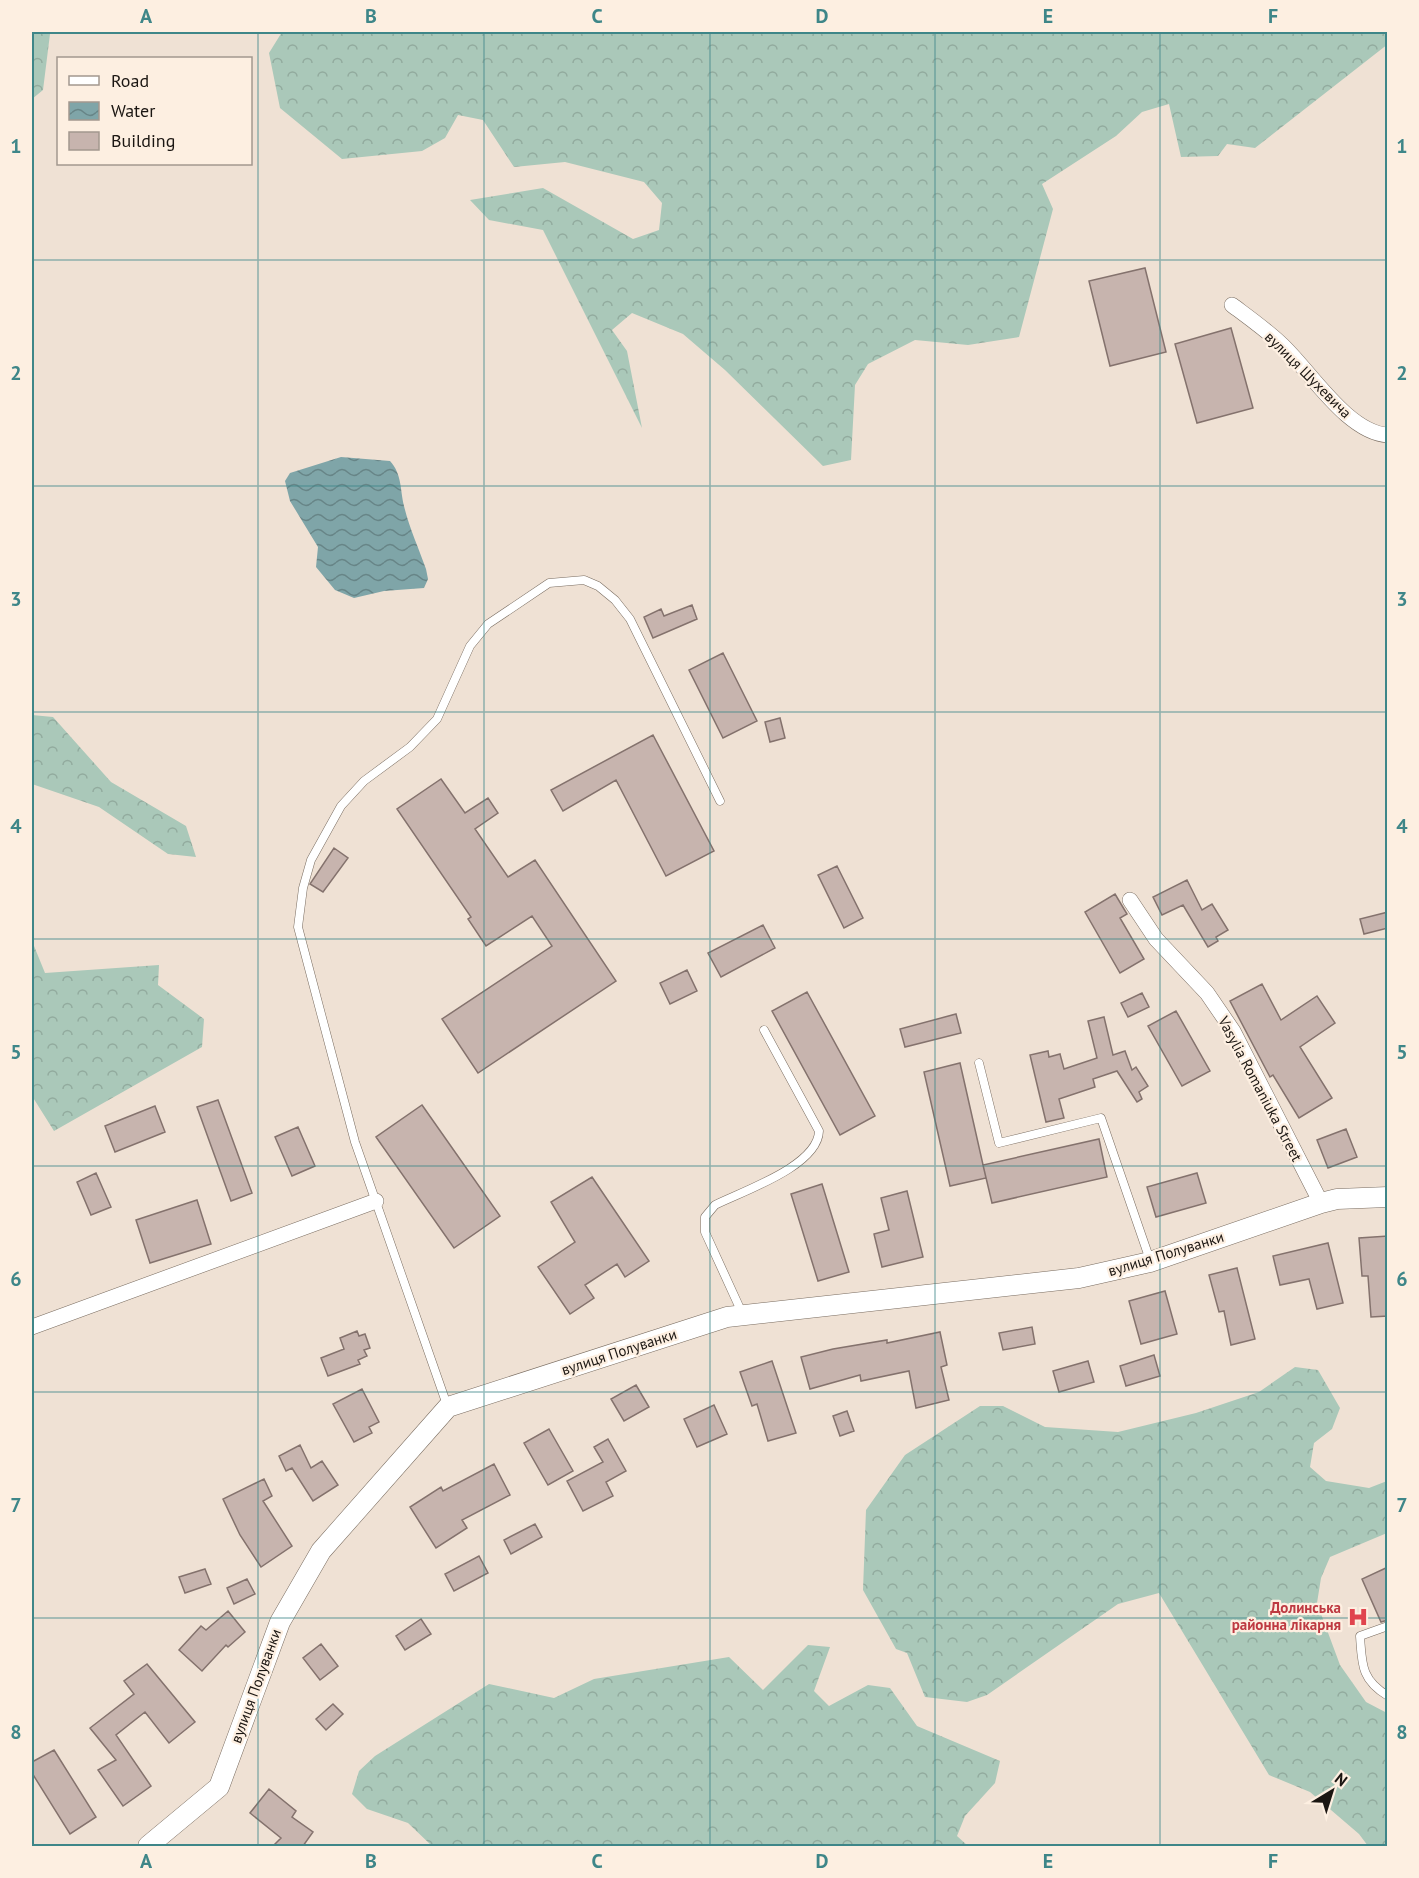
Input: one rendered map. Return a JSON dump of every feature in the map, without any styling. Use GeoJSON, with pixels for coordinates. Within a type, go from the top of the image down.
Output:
{"type":"FeatureCollection","features":[{"type":"Feature","properties":{"kind":"street","name":"вулиця Шухевича"},"geometry":{"type":"LineString","coordinates":[[1232,305],[1281,343],[1352,420],[1376,435],[1388,435]]}},
{"type":"Feature","properties":{"kind":"street","name":"Vasylia Romaniuka Street"},"geometry":{"type":"LineString","coordinates":[[1130,900],[1156,939],[1207,993],[1233,1032],[1321,1203]]}},
{"type":"Feature","properties":{"kind":"street"},"geometry":{"type":"LineString","coordinates":[[1321,1203],[1337,1199],[1388,1197]]}},
{"type":"Feature","properties":{"kind":"street"},"geometry":{"type":"LineString","coordinates":[[32,1327],[376,1201]]}},
{"type":"Feature","properties":{"kind":"street","name":"вулиця Полуванки"},"geometry":{"type":"LineString","coordinates":[[148,1846],[219,1787],[279,1622],[321,1551],[448,1407],[727,1317],[1079,1278],[1150,1262],[1321,1203]]}},
{"type":"Feature","properties":{"kind":"lane"},"geometry":{"type":"LineString","coordinates":[[448,1407],[355,1142],[298,927],[303,888],[311,860],[341,806],[364,782],[410,747],[437,719],[470,646],[488,624],[549,584],[584,580],[598,586],[615,600],[630,619],[720,801]]}},
{"type":"Feature","properties":{"kind":"lane"},"geometry":{"type":"LineString","coordinates":[[743,1316],[705,1232],[705,1217],[715,1205],[802,1161],[819,1140],[819,1131],[764,1030]]}},
{"type":"Feature","properties":{"kind":"lane"},"geometry":{"type":"LineString","coordinates":[[980,1063],[999,1143],[1101,1118],[1150,1262]]}},
{"type":"Feature","properties":{"kind":"lane"},"geometry":{"type":"LineString","coordinates":[[1388,1626],[1360,1636],[1362,1668],[1373,1688],[1388,1696]]}},
{"type":"Feature","properties":{"kind":"green space"},"geometry":{"type":"Polygon","coordinates":[[[32,32],[105,32],[106,34],[50,34],[43,90],[32,99],[32,32]]]}},
{"type":"Feature","properties":{"kind":"green space"},"geometry":{"type":"Polygon","coordinates":[[[282,32],[1386,32],[1388,44],[1255,148],[1227,144],[1218,156],[1181,157],[1169,104],[1142,112],[1116,136],[1042,184],[1053,209],[1019,337],[968,345],[915,340],[868,364],[855,385],[851,460],[823,466],[725,370],[683,334],[632,313],[612,330],[627,351],[642,428],[543,230],[489,220],[470,200],[543,188],[633,239],[659,230],[662,203],[644,182],[565,162],[514,167],[483,120],[458,115],[445,138],[422,151],[342,159],[280,108],[269,53],[282,32]]]}},
{"type":"Feature","properties":{"kind":"green space"},"geometry":{"type":"Polygon","coordinates":[[[32,715],[53,717],[111,782],[186,826],[196,857],[168,854],[99,807],[32,784],[32,715]]]}},
{"type":"Feature","properties":{"kind":"green space"},"geometry":{"type":"Polygon","coordinates":[[[32,941],[45,973],[159,965],[158,985],[204,1019],[202,1047],[54,1131],[32,1096],[32,941]]]}},
{"type":"Feature","properties":{"kind":"green space"},"geometry":{"type":"Polygon","coordinates":[[[1295,1367],[1318,1370],[1340,1408],[1332,1429],[1314,1443],[1310,1467],[1326,1481],[1369,1488],[1387,1481],[1387,1533],[1330,1557],[1321,1578],[1317,1603],[1340,1665],[1366,1702],[1387,1713],[1387,1846],[1368,1846],[1359,1834],[1310,1792],[1269,1775],[1159,1593],[1118,1604],[987,1695],[967,1702],[925,1697],[907,1653],[896,1649],[863,1590],[866,1510],[905,1455],[980,1406],[1003,1406],[1045,1427],[1118,1432],[1196,1413],[1259,1392],[1295,1367]]]}},
{"type":"Feature","properties":{"kind":"green space"},"geometry":{"type":"Polygon","coordinates":[[[808,1645],[830,1647],[814,1691],[829,1706],[868,1685],[890,1688],[917,1726],[1000,1761],[995,1783],[965,1816],[957,1836],[968,1846],[432,1846],[408,1823],[367,1809],[352,1794],[359,1771],[375,1756],[489,1684],[554,1698],[594,1679],[729,1657],[763,1690],[808,1645]]]}},
{"type":"Feature","properties":{"kind":"water"},"geometry":{"type":"Polygon","coordinates":[[[341,457],[390,461],[394,466],[399,476],[404,506],[426,569],[428,579],[424,588],[384,591],[354,598],[335,590],[316,567],[318,547],[290,501],[285,481],[290,473],[341,457]]]}},
{"type":"Feature","properties":{"kind":"building"},"geometry":{"type":"Polygon","coordinates":[[[1145,268],[1166,352],[1110,366],[1089,281],[1145,268]]]}},
{"type":"Feature","properties":{"kind":"building"},"geometry":{"type":"Polygon","coordinates":[[[1231,328],[1253,408],[1197,423],[1175,344],[1231,328]]]}},
{"type":"Feature","properties":{"kind":"building"},"geometry":{"type":"Polygon","coordinates":[[[692,605],[697,619],[653,638],[644,617],[661,609],[664,616],[692,605]]]}},
{"type":"Feature","properties":{"kind":"building"},"geometry":{"type":"Polygon","coordinates":[[[723,653],[757,721],[723,738],[689,670],[723,653]]]}},
{"type":"Feature","properties":{"kind":"building"},"geometry":{"type":"Polygon","coordinates":[[[780,718],[785,738],[770,742],[765,722],[780,718]]]}},
{"type":"Feature","properties":{"kind":"building"},"geometry":{"type":"Polygon","coordinates":[[[653,735],[714,851],[666,876],[616,780],[563,811],[551,790],[653,735]]]}},
{"type":"Feature","properties":{"kind":"building"},"geometry":{"type":"Polygon","coordinates":[[[441,779],[465,813],[488,798],[498,813],[475,829],[508,877],[535,860],[616,981],[478,1073],[442,1019],[552,946],[532,916],[486,946],[468,919],[471,917],[397,809],[441,779]]]}},
{"type":"Feature","properties":{"kind":"building"},"geometry":{"type":"Polygon","coordinates":[[[334,848],[348,858],[323,892],[310,884],[334,848]]]}},
{"type":"Feature","properties":{"kind":"building"},"geometry":{"type":"Polygon","coordinates":[[[837,866],[863,918],[844,928],[818,875],[837,866]]]}},
{"type":"Feature","properties":{"kind":"building"},"geometry":{"type":"Polygon","coordinates":[[[1187,880],[1202,910],[1212,904],[1228,930],[1216,937],[1218,941],[1208,947],[1183,905],[1162,915],[1153,897],[1187,880]]]}},
{"type":"Feature","properties":{"kind":"building"},"geometry":{"type":"Polygon","coordinates":[[[1115,894],[1127,914],[1120,918],[1144,959],[1120,973],[1085,912],[1115,894]]]}},
{"type":"Feature","properties":{"kind":"building"},"geometry":{"type":"Polygon","coordinates":[[[1388,912],[1388,928],[1364,934],[1360,919],[1388,912]]]}},
{"type":"Feature","properties":{"kind":"building"},"geometry":{"type":"Polygon","coordinates":[[[763,925],[775,948],[721,977],[708,953],[763,925]]]}},
{"type":"Feature","properties":{"kind":"building"},"geometry":{"type":"Polygon","coordinates":[[[687,970],[697,991],[670,1004],[660,983],[687,970]]]}},
{"type":"Feature","properties":{"kind":"building"},"geometry":{"type":"Polygon","coordinates":[[[1262,984],[1281,1020],[1317,996],[1335,1023],[1300,1047],[1332,1098],[1299,1118],[1273,1075],[1270,1077],[1230,1001],[1262,984]]]}},
{"type":"Feature","properties":{"kind":"building"},"geometry":{"type":"Polygon","coordinates":[[[807,992],[875,1116],[840,1135],[772,1011],[807,992]]]}},
{"type":"Feature","properties":{"kind":"building"},"geometry":{"type":"Polygon","coordinates":[[[1142,993],[1149,1007],[1128,1017],[1121,1003],[1142,993]]]}},
{"type":"Feature","properties":{"kind":"building"},"geometry":{"type":"Polygon","coordinates":[[[1176,1011],[1210,1071],[1182,1086],[1148,1026],[1176,1011]]]}},
{"type":"Feature","properties":{"kind":"building"},"geometry":{"type":"Polygon","coordinates":[[[956,1014],[961,1033],[905,1047],[900,1029],[956,1014]]]}},
{"type":"Feature","properties":{"kind":"building"},"geometry":{"type":"Polygon","coordinates":[[[1104,1017],[1113,1055],[1125,1051],[1132,1070],[1136,1067],[1148,1086],[1139,1092],[1142,1099],[1137,1102],[1117,1071],[1093,1079],[1095,1087],[1059,1099],[1064,1118],[1046,1122],[1030,1055],[1048,1051],[1049,1057],[1060,1054],[1064,1069],[1097,1058],[1088,1021],[1104,1017]]]}},
{"type":"Feature","properties":{"kind":"building"},"geometry":{"type":"Polygon","coordinates":[[[960,1063],[986,1178],[950,1186],[924,1072],[960,1063]]]}},
{"type":"Feature","properties":{"kind":"building"},"geometry":{"type":"Polygon","coordinates":[[[218,1100],[252,1193],[231,1201],[197,1107],[218,1100]]]}},
{"type":"Feature","properties":{"kind":"building"},"geometry":{"type":"Polygon","coordinates":[[[422,1105],[500,1216],[454,1248],[376,1137],[422,1105]]]}},
{"type":"Feature","properties":{"kind":"building"},"geometry":{"type":"Polygon","coordinates":[[[155,1106],[165,1132],[115,1152],[105,1126],[155,1106]]]}},
{"type":"Feature","properties":{"kind":"building"},"geometry":{"type":"Polygon","coordinates":[[[298,1127],[315,1166],[292,1176],[275,1137],[298,1127]]]}},
{"type":"Feature","properties":{"kind":"building"},"geometry":{"type":"Polygon","coordinates":[[[1346,1129],[1357,1157],[1328,1168],[1317,1140],[1346,1129]]]}},
{"type":"Feature","properties":{"kind":"building"},"geometry":{"type":"Polygon","coordinates":[[[1099,1139],[1107,1177],[992,1203],[983,1165],[1099,1139]]]}},
{"type":"Feature","properties":{"kind":"building"},"geometry":{"type":"Polygon","coordinates":[[[96,1173],[111,1207],[91,1215],[77,1182],[96,1173]]]}},
{"type":"Feature","properties":{"kind":"building"},"geometry":{"type":"Polygon","coordinates":[[[1197,1173],[1206,1203],[1156,1217],[1147,1187],[1197,1173]]]}},
{"type":"Feature","properties":{"kind":"building"},"geometry":{"type":"Polygon","coordinates":[[[592,1177],[649,1261],[625,1277],[617,1264],[585,1285],[594,1298],[570,1314],[538,1267],[575,1242],[551,1202],[592,1177]]]}},
{"type":"Feature","properties":{"kind":"building"},"geometry":{"type":"Polygon","coordinates":[[[822,1184],[849,1272],[818,1281],[791,1194],[822,1184]]]}},
{"type":"Feature","properties":{"kind":"building"},"geometry":{"type":"Polygon","coordinates":[[[907,1191],[923,1257],[882,1267],[874,1234],[889,1230],[881,1198],[907,1191]]]}},
{"type":"Feature","properties":{"kind":"building"},"geometry":{"type":"Polygon","coordinates":[[[197,1200],[211,1244],[150,1263],[136,1220],[197,1200]]]}},
{"type":"Feature","properties":{"kind":"building"},"geometry":{"type":"Polygon","coordinates":[[[1388,1236],[1388,1316],[1371,1317],[1368,1276],[1362,1276],[1359,1238],[1388,1236]]]}},
{"type":"Feature","properties":{"kind":"building"},"geometry":{"type":"Polygon","coordinates":[[[1328,1243],[1343,1303],[1317,1309],[1309,1279],[1280,1285],[1273,1256],[1328,1243]]]}},
{"type":"Feature","properties":{"kind":"building"},"geometry":{"type":"Polygon","coordinates":[[[1237,1268],[1255,1339],[1231,1345],[1224,1311],[1219,1312],[1209,1275],[1237,1268]]]}},
{"type":"Feature","properties":{"kind":"building"},"geometry":{"type":"Polygon","coordinates":[[[1165,1291],[1177,1334],[1141,1344],[1129,1301],[1165,1291]]]}},
{"type":"Feature","properties":{"kind":"building"},"geometry":{"type":"Polygon","coordinates":[[[1032,1327],[1035,1344],[1003,1350],[999,1333],[1032,1327]]]}},
{"type":"Feature","properties":{"kind":"building"},"geometry":{"type":"Polygon","coordinates":[[[357,1331],[359,1336],[365,1334],[370,1348],[364,1350],[367,1356],[358,1360],[360,1364],[328,1376],[321,1358],[344,1349],[340,1338],[357,1331]]]}},
{"type":"Feature","properties":{"kind":"building"},"geometry":{"type":"Polygon","coordinates":[[[940,1332],[947,1365],[941,1367],[949,1400],[916,1408],[909,1371],[861,1381],[860,1375],[810,1389],[801,1357],[833,1349],[887,1340],[887,1343],[940,1332]]]}},
{"type":"Feature","properties":{"kind":"building"},"geometry":{"type":"Polygon","coordinates":[[[1154,1355],[1160,1376],[1126,1386],[1120,1366],[1154,1355]]]}},
{"type":"Feature","properties":{"kind":"building"},"geometry":{"type":"Polygon","coordinates":[[[772,1361],[796,1433],[768,1441],[757,1404],[752,1406],[740,1372],[772,1361]]]}},
{"type":"Feature","properties":{"kind":"building"},"geometry":{"type":"Polygon","coordinates":[[[1088,1361],[1094,1382],[1059,1392],[1053,1371],[1088,1361]]]}},
{"type":"Feature","properties":{"kind":"building"},"geometry":{"type":"Polygon","coordinates":[[[636,1385],[649,1407],[624,1421],[611,1399],[636,1385]]]}},
{"type":"Feature","properties":{"kind":"building"},"geometry":{"type":"Polygon","coordinates":[[[362,1389],[379,1422],[369,1427],[372,1433],[354,1442],[333,1404],[362,1389]]]}},
{"type":"Feature","properties":{"kind":"building"},"geometry":{"type":"Polygon","coordinates":[[[714,1405],[727,1434],[697,1447],[684,1419],[714,1405]]]}},
{"type":"Feature","properties":{"kind":"building"},"geometry":{"type":"Polygon","coordinates":[[[847,1411],[854,1431],[840,1436],[833,1416],[847,1411]]]}},
{"type":"Feature","properties":{"kind":"building"},"geometry":{"type":"Polygon","coordinates":[[[549,1429],[573,1471],[548,1485],[524,1443],[549,1429]]]}},
{"type":"Feature","properties":{"kind":"building"},"geometry":{"type":"Polygon","coordinates":[[[608,1439],[626,1471],[606,1482],[613,1496],[583,1511],[567,1481],[603,1462],[594,1447],[608,1439]]]}},
{"type":"Feature","properties":{"kind":"building"},"geometry":{"type":"Polygon","coordinates":[[[300,1445],[311,1468],[322,1461],[338,1485],[313,1501],[292,1468],[286,1471],[279,1456],[300,1445]]]}},
{"type":"Feature","properties":{"kind":"building"},"geometry":{"type":"Polygon","coordinates":[[[494,1464],[510,1495],[462,1520],[467,1528],[436,1548],[410,1507],[441,1487],[443,1491],[494,1464]]]}},
{"type":"Feature","properties":{"kind":"building"},"geometry":{"type":"Polygon","coordinates":[[[264,1479],[272,1496],[263,1501],[292,1546],[261,1567],[240,1535],[223,1499],[264,1479]]]}},
{"type":"Feature","properties":{"kind":"building"},"geometry":{"type":"Polygon","coordinates":[[[535,1524],[542,1537],[511,1554],[504,1540],[535,1524]]]}},
{"type":"Feature","properties":{"kind":"building"},"geometry":{"type":"Polygon","coordinates":[[[479,1556],[488,1573],[454,1591],[445,1574],[479,1556]]]}},
{"type":"Feature","properties":{"kind":"building"},"geometry":{"type":"Polygon","coordinates":[[[1388,1567],[1388,1620],[1381,1622],[1362,1579],[1388,1567]]]}},
{"type":"Feature","properties":{"kind":"building"},"geometry":{"type":"Polygon","coordinates":[[[205,1569],[211,1584],[185,1593],[179,1577],[205,1569]]]}},
{"type":"Feature","properties":{"kind":"building"},"geometry":{"type":"Polygon","coordinates":[[[247,1579],[255,1594],[234,1604],[227,1588],[247,1579]]]}},
{"type":"Feature","properties":{"kind":"building"},"geometry":{"type":"Polygon","coordinates":[[[228,1611],[245,1632],[228,1647],[226,1645],[202,1671],[179,1650],[201,1626],[206,1630],[228,1611]]]}},
{"type":"Feature","properties":{"kind":"building"},"geometry":{"type":"Polygon","coordinates":[[[421,1619],[431,1634],[405,1650],[396,1636],[421,1619]]]}},
{"type":"Feature","properties":{"kind":"building"},"geometry":{"type":"Polygon","coordinates":[[[321,1644],[338,1666],[320,1680],[303,1658],[321,1644]]]}},
{"type":"Feature","properties":{"kind":"building"},"geometry":{"type":"Polygon","coordinates":[[[147,1664],[195,1722],[169,1743],[145,1712],[116,1735],[151,1786],[123,1806],[98,1770],[116,1760],[90,1728],[134,1694],[124,1681],[147,1664]]]}},
{"type":"Feature","properties":{"kind":"building"},"geometry":{"type":"Polygon","coordinates":[[[333,1704],[343,1714],[326,1730],[316,1719],[333,1704]]]}},
{"type":"Feature","properties":{"kind":"building"},"geometry":{"type":"Polygon","coordinates":[[[54,1750],[96,1817],[70,1834],[32,1773],[32,1762],[54,1750]]]}},
{"type":"Feature","properties":{"kind":"building"},"geometry":{"type":"Polygon","coordinates":[[[269,1789],[296,1811],[292,1817],[313,1832],[303,1846],[273,1846],[281,1838],[250,1813],[269,1789]]]}},
{"type":"Feature","properties":{"kind":"place","name":"Долинська районна лікарня"},"geometry":{"type":"Point","coordinates":[1358,1617]}}]}
